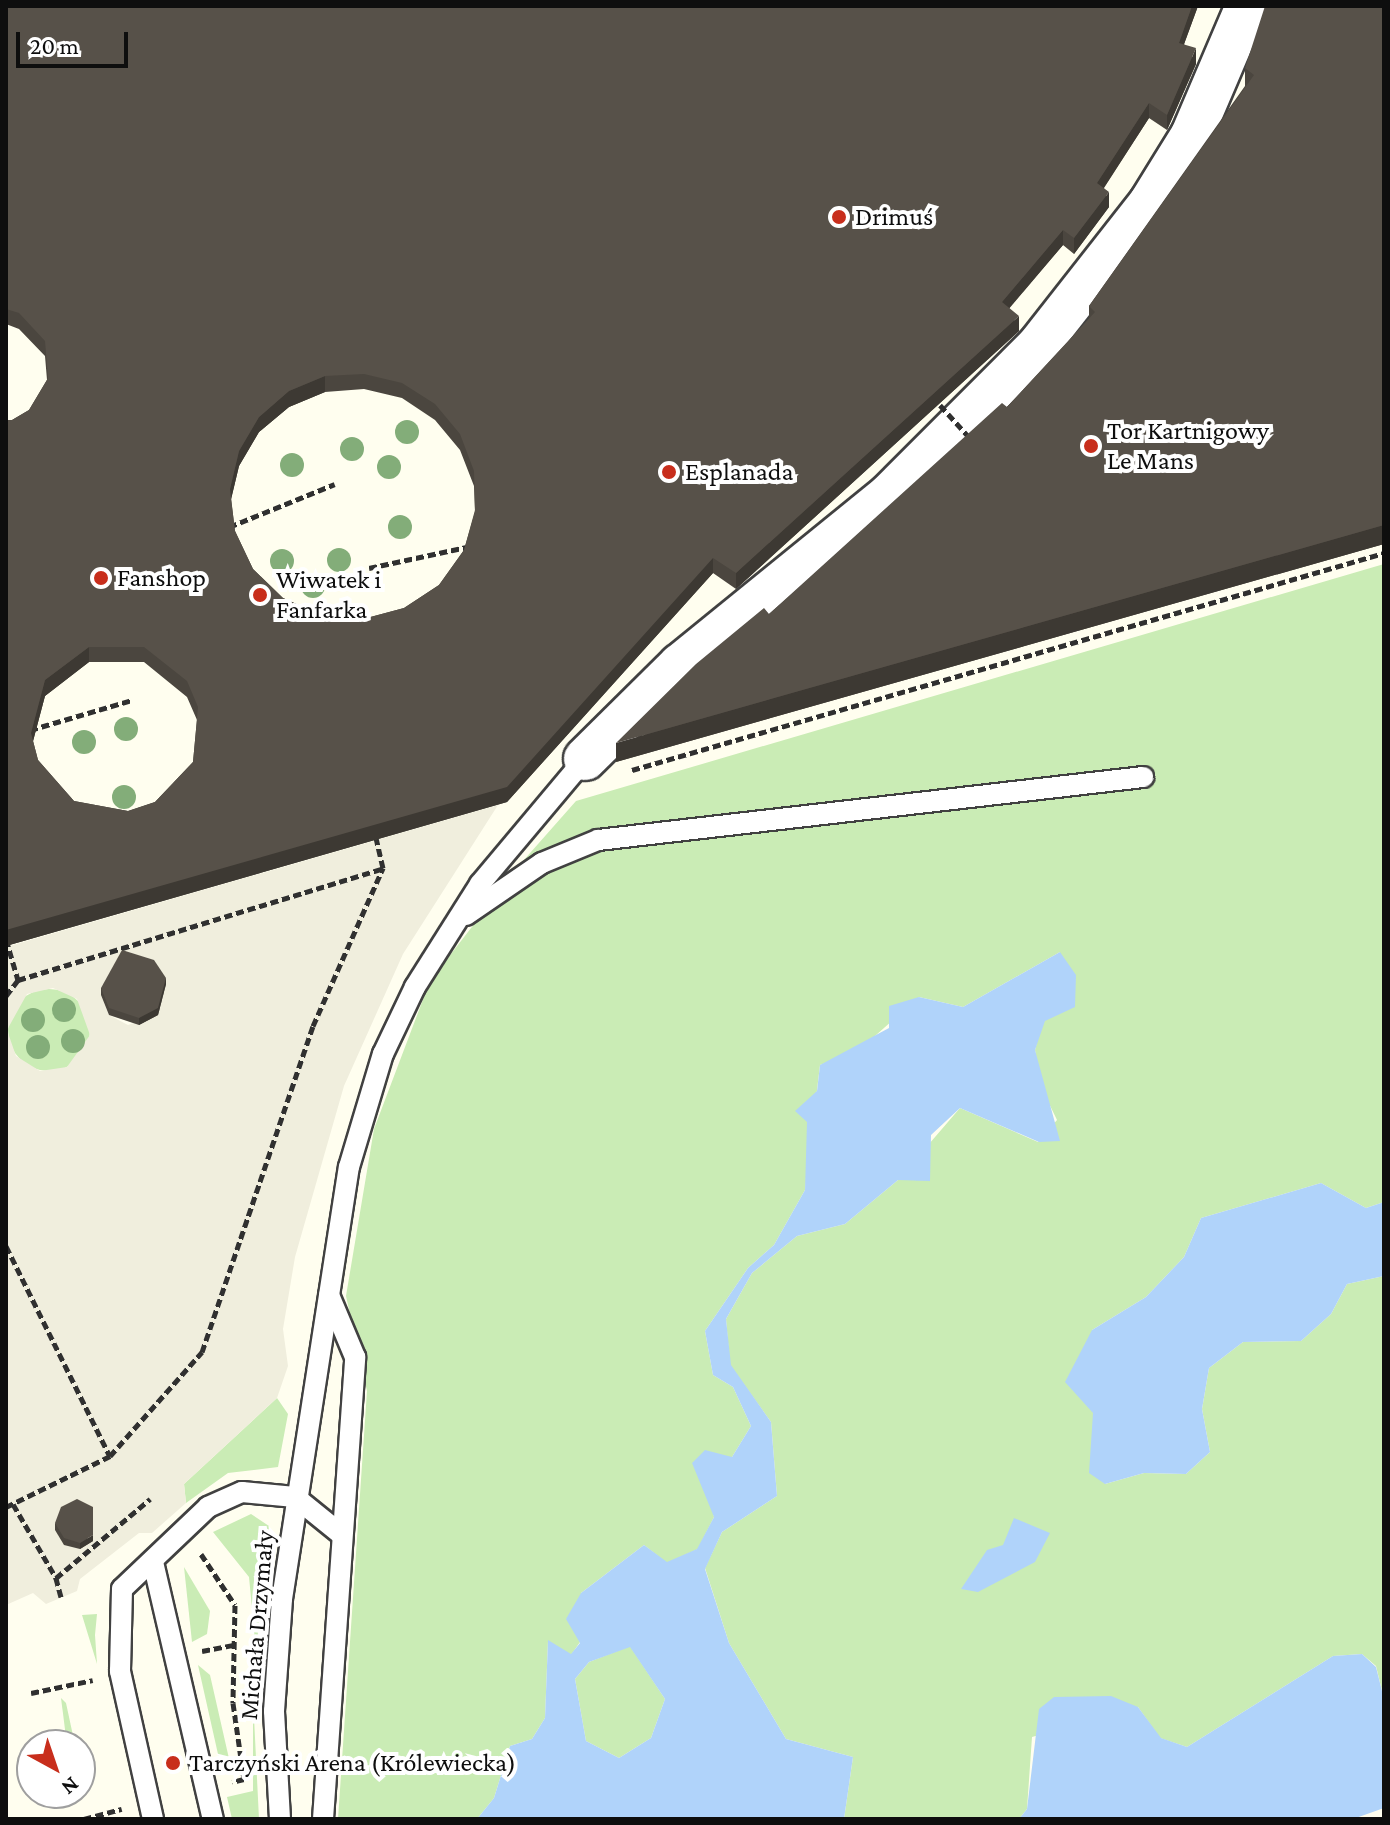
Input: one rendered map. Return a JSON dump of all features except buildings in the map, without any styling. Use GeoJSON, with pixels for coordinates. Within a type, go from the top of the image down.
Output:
{"type":"FeatureCollection","features":[{"type":"Feature","properties":{"kind":"street"},"geometry":{"type":"LineString","coordinates":[[600,767],[680,665],[889,495],[1038,346],[1184,149],[1247,6]]}},
{"type":"Feature","properties":{"kind":"lane"},"geometry":{"type":"LineString","coordinates":[[153,1819],[117,1645],[122,1589],[226,1497],[295,1497],[349,1167],[383,1054],[453,924],[600,767]]}},
{"type":"Feature","properties":{"kind":"lane"},"geometry":{"type":"LineString","coordinates":[[453,924],[542,863],[598,840],[1143,777]]}},
{"type":"Feature","properties":{"kind":"lane"},"geometry":{"type":"LineString","coordinates":[[323,1819],[355,1357],[329,1295]]}},
{"type":"Feature","properties":{"kind":"lane","name":"Michała Drzymały"},"geometry":{"type":"LineString","coordinates":[[295,1497],[342,1535]]}},
{"type":"Feature","properties":{"kind":"lane","name":"Michała Drzymały"},"geometry":{"type":"LineString","coordinates":[[280,1819],[274,1711],[295,1497]]}},
{"type":"Feature","properties":{"kind":"lane"},"geometry":{"type":"LineString","coordinates":[[153,1562],[213,1819]]}},
{"type":"Feature","properties":{"kind":"path"},"geometry":{"type":"LineString","coordinates":[[940,405],[977,446]]}},
{"type":"Feature","properties":{"kind":"path"},"geometry":{"type":"LineString","coordinates":[[226,531],[335,484]]}},
{"type":"Feature","properties":{"kind":"path"},"geometry":{"type":"LineString","coordinates":[[369,568],[467,547]]}},
{"type":"Feature","properties":{"kind":"path"},"geometry":{"type":"LineString","coordinates":[[600,767],[1384,553]]}},
{"type":"Feature","properties":{"kind":"path"},"geometry":{"type":"LineString","coordinates":[[16,734],[132,700]]}},
{"type":"Feature","properties":{"kind":"path"},"geometry":{"type":"LineString","coordinates":[[6,1507],[110,1456],[202,1352],[313,1026],[383,868],[372,822]]}},
{"type":"Feature","properties":{"kind":"path"},"geometry":{"type":"LineString","coordinates":[[6,996],[18,980],[383,868]]}},
{"type":"Feature","properties":{"kind":"path"},"geometry":{"type":"LineString","coordinates":[[6,939],[18,980]]}},
{"type":"Feature","properties":{"kind":"path"},"geometry":{"type":"LineString","coordinates":[[6,1246],[110,1456]]}},
{"type":"Feature","properties":{"kind":"path"},"geometry":{"type":"LineString","coordinates":[[56,1578],[150,1499]]}},
{"type":"Feature","properties":{"kind":"path"},"geometry":{"type":"LineString","coordinates":[[13,1504],[56,1578],[61,1597]]}},
{"type":"Feature","properties":{"kind":"path"},"geometry":{"type":"LineString","coordinates":[[196,1547],[227,1583],[235,1605],[232,1645],[244,1779],[223,1784]]}},
{"type":"Feature","properties":{"kind":"path"},"geometry":{"type":"LineString","coordinates":[[195,1653],[232,1645]]}},
{"type":"Feature","properties":{"kind":"path"},"geometry":{"type":"LineString","coordinates":[[31,1693],[102,1677]]}},
{"type":"Feature","properties":{"kind":"path"},"geometry":{"type":"LineString","coordinates":[[84,1819],[132,1806]]}},
{"type":"Feature","properties":{"kind":"green space"},"geometry":{"type":"Polygon","coordinates":[[[1384,564],[1384,1202],[1366,1208],[1321,1183],[1201,1218],[1184,1257],[1146,1297],[1092,1330],[1105,1484],[1144,1473],[1186,1474],[1210,1452],[1202,1409],[1209,1368],[1243,1342],[1301,1341],[1331,1314],[1347,1284],[1384,1276],[1384,1699],[1376,1666],[1362,1654],[1333,1656],[1187,1747],[1160,1738],[1138,1707],[1032,1737],[1027,1809],[1019,1819],[844,1819],[853,1757],[786,1739],[729,1643],[705,1568],[722,1532],[777,1496],[771,1422],[730,1365],[726,1319],[752,1273],[797,1236],[845,1224],[898,1180],[960,1108],[1038,1142],[1057,1120],[1041,1087],[1035,1050],[1060,952],[963,1007],[919,997],[858,1051],[820,1065],[805,1190],[774,1245],[748,1268],[705,1331],[713,1375],[733,1387],[751,1426],[710,1493],[714,1517],[698,1549],[667,1563],[644,1545],[581,1593],[580,1642],[571,1655],[548,1641],[545,1718],[532,1739],[510,1746],[494,1798],[477,1819],[338,1819],[367,1391],[346,1296],[374,1129],[430,981],[523,861],[576,801],[1384,564]]]}},
{"type":"Feature","properties":{"kind":"green space"},"geometry":{"type":"Polygon","coordinates":[[[41,989],[57,989],[72,996],[83,1007],[90,1030],[87,1046],[78,1059],[57,1071],[41,1071],[26,1064],[15,1053],[8,1038],[8,1022],[15,1007],[26,996],[41,989]]]}},
{"type":"Feature","properties":{"kind":"green space"},"geometry":{"type":"Polygon","coordinates":[[[277,1398],[288,1414],[278,1467],[228,1473],[186,1503],[184,1484],[277,1398]]]}},
{"type":"Feature","properties":{"kind":"green space"},"geometry":{"type":"Polygon","coordinates":[[[251,1514],[269,1526],[256,1651],[249,1577],[213,1532],[251,1514]]]}},
{"type":"Feature","properties":{"kind":"green space"},"geometry":{"type":"Polygon","coordinates":[[[184,1567],[210,1611],[207,1634],[192,1642],[184,1567]]]}},
{"type":"Feature","properties":{"kind":"green space"},"geometry":{"type":"Polygon","coordinates":[[[97,1614],[95,1635],[97,1664],[82,1615],[97,1614]]]}},
{"type":"Feature","properties":{"kind":"green space"},"geometry":{"type":"Polygon","coordinates":[[[630,1646],[665,1699],[651,1738],[619,1758],[586,1741],[575,1679],[589,1662],[630,1646]]]}},
{"type":"Feature","properties":{"kind":"green space"},"geometry":{"type":"Polygon","coordinates":[[[198,1665],[210,1675],[230,1763],[222,1772],[198,1665]]]}},
{"type":"Feature","properties":{"kind":"green space"},"geometry":{"type":"Polygon","coordinates":[[[253,1697],[259,1819],[232,1819],[227,1797],[253,1791],[253,1697]]]}},
{"type":"Feature","properties":{"kind":"green space"},"geometry":{"type":"Polygon","coordinates":[[[61,1698],[66,1703],[72,1729],[65,1729],[61,1698]]]}},
{"type":"Feature","properties":{"kind":"shaded area"},"geometry":{"type":"Polygon","coordinates":[[[498,805],[403,954],[344,1086],[295,1257],[283,1329],[288,1366],[277,1398],[184,1484],[186,1503],[152,1533],[139,1533],[80,1579],[77,1591],[46,1604],[33,1593],[6,1605],[6,947],[498,805]],[[114,966],[101,995],[109,1015],[128,1025],[158,1015],[166,984],[114,966]],[[53,988],[27,994],[7,1030],[16,1056],[40,1071],[67,1067],[90,1035],[77,999],[53,988]]]}},
{"type":"Feature","properties":{"kind":"water"},"geometry":{"type":"Polygon","coordinates":[[[1060,952],[1076,975],[1075,1007],[1045,1021],[1035,1050],[1060,1141],[1039,1142],[960,1108],[931,1135],[930,1181],[898,1180],[845,1224],[797,1236],[752,1273],[726,1319],[731,1365],[771,1422],[777,1496],[722,1532],[705,1569],[729,1643],[786,1739],[853,1757],[844,1819],[477,1819],[494,1798],[510,1746],[532,1739],[545,1718],[548,1640],[571,1654],[580,1643],[566,1619],[581,1593],[644,1545],[667,1562],[697,1549],[714,1517],[692,1463],[705,1450],[732,1457],[751,1426],[733,1387],[713,1375],[705,1331],[748,1268],[774,1245],[805,1190],[807,1122],[795,1111],[817,1091],[820,1065],[889,1028],[889,1006],[919,997],[963,1007],[1060,952]],[[630,1647],[589,1662],[575,1679],[586,1741],[619,1758],[651,1738],[665,1699],[630,1647]]]}},
{"type":"Feature","properties":{"kind":"water"},"geometry":{"type":"Polygon","coordinates":[[[1321,1183],[1366,1208],[1384,1202],[1384,1276],[1347,1284],[1331,1314],[1301,1341],[1243,1342],[1209,1368],[1202,1409],[1210,1452],[1186,1474],[1144,1473],[1105,1484],[1089,1473],[1093,1413],[1065,1382],[1092,1330],[1146,1297],[1184,1257],[1201,1218],[1321,1183]]]}},
{"type":"Feature","properties":{"kind":"water"},"geometry":{"type":"Polygon","coordinates":[[[1014,1518],[1050,1533],[1035,1562],[978,1592],[961,1589],[987,1550],[1003,1545],[1014,1518]]]}},
{"type":"Feature","properties":{"kind":"water"},"geometry":{"type":"Polygon","coordinates":[[[1362,1654],[1376,1667],[1384,1699],[1384,1808],[1353,1819],[1019,1819],[1027,1809],[1039,1709],[1054,1697],[1111,1696],[1138,1707],[1161,1738],[1187,1747],[1333,1656],[1362,1654]]]}},
{"type":"Feature","properties":{"kind":"place","name":"Drimuś"},"geometry":{"type":"Point","coordinates":[839,217]}},
{"type":"Feature","properties":{"kind":"place","name":"Tor Kartnigowy Le Mans"},"geometry":{"type":"Point","coordinates":[1091,446]}},
{"type":"Feature","properties":{"kind":"place","name":"Esplanada"},"geometry":{"type":"Point","coordinates":[669,472]}},
{"type":"Feature","properties":{"kind":"place","name":"Fanshop"},"geometry":{"type":"Point","coordinates":[101,578]}},
{"type":"Feature","properties":{"kind":"place","name":"Wiwatek i Fanfarka"},"geometry":{"type":"Point","coordinates":[260,595]}},
{"type":"Feature","properties":{"kind":"place","name":"Tarczyński Arena (Królewiecka)"},"geometry":{"type":"Point","coordinates":[173,1763]}}]}
